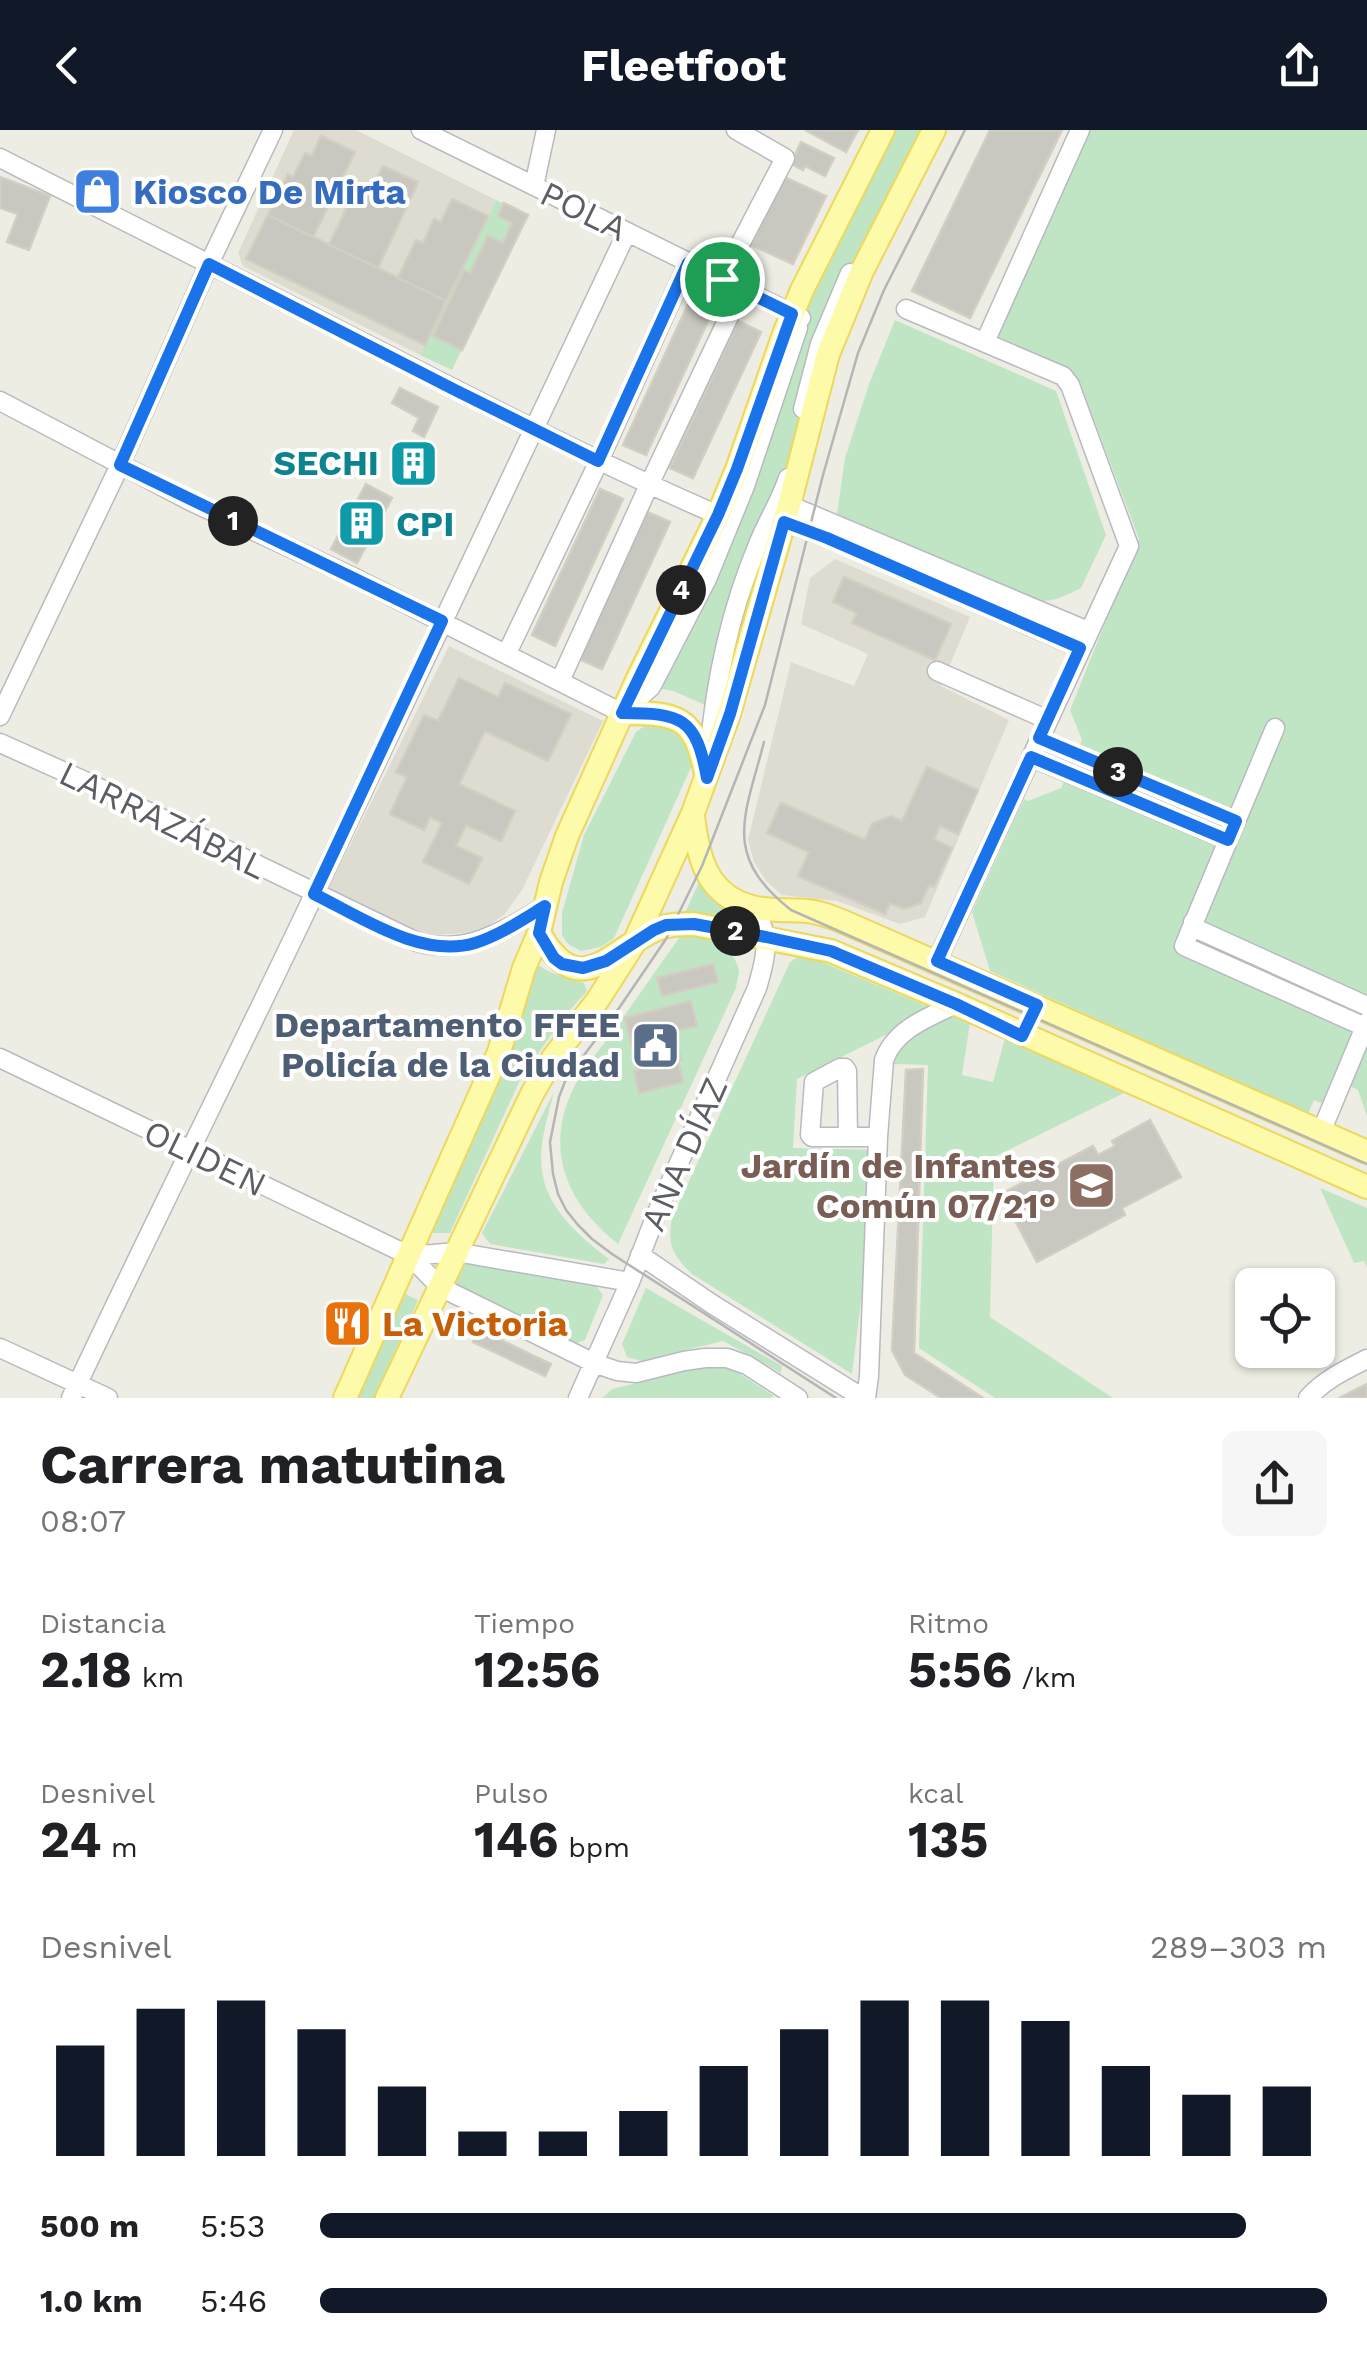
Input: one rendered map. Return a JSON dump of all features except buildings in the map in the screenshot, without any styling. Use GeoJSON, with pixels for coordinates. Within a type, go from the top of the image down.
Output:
{"type":"FeatureCollection","features":[{"type":"Feature","properties":{"kind":"main road"},"geometry":{"type":"LineString","coordinates":[[345,1398],[499,1052],[567,836],[718,515],[797,316],[883,130]]}},
{"type":"Feature","properties":{"kind":"main road"},"geometry":{"type":"LineString","coordinates":[[387,1398],[541,1078],[632,945],[693,812],[730,714],[828,354],[862,271],[934,130]]}},
{"type":"Feature","properties":{"kind":"main road"},"geometry":{"type":"LineString","coordinates":[[622,713],[669,715],[682,722],[698,743],[707,778]]}},
{"type":"Feature","properties":{"kind":"main road"},"geometry":{"type":"LineString","coordinates":[[693,812],[702,866],[731,897],[753,908],[822,914],[1367,1152]]}},
{"type":"Feature","properties":{"kind":"main road"},"geometry":{"type":"LineString","coordinates":[[539,933],[554,958],[572,967],[595,965],[654,930],[674,924],[694,924],[831,951],[1367,1187]]}},
{"type":"Feature","properties":{"kind":"main road"},"geometry":{"type":"LineString","coordinates":[[1022,1036],[1037,1005]]}},
{"type":"Feature","properties":{"kind":"street"},"geometry":{"type":"LineString","coordinates":[[0,716],[273,130]]}},
{"type":"Feature","properties":{"kind":"street","name":"POLA"},"geometry":{"type":"LineString","coordinates":[[421,130],[797,316]]}},
{"type":"Feature","properties":{"kind":"street"},"geometry":{"type":"LineString","coordinates":[[534,186],[546,130]]}},
{"type":"Feature","properties":{"kind":"street"},"geometry":{"type":"LineString","coordinates":[[722,279],[785,158],[736,130]]}},
{"type":"Feature","properties":{"kind":"street"},"geometry":{"type":"LineString","coordinates":[[0,401],[120,465],[622,713],[651,687],[707,579],[745,486],[797,316],[895,130]]}},
{"type":"Feature","properties":{"kind":"street"},"geometry":{"type":"LineString","coordinates":[[707,778],[712,708],[739,596],[787,482],[820,344],[841,292],[923,130]]}},
{"type":"Feature","properties":{"kind":"street"},"geometry":{"type":"LineString","coordinates":[[984,342],[1080,130]]}},
{"type":"Feature","properties":{"kind":"street"},"geometry":{"type":"LineString","coordinates":[[0,158],[533,429],[718,515]]}},
{"type":"Feature","properties":{"kind":"street"},"geometry":{"type":"LineString","coordinates":[[75,1391],[627,232]]}},
{"type":"Feature","properties":{"kind":"street"},"geometry":{"type":"LineString","coordinates":[[508,654],[688,263]]}},
{"type":"Feature","properties":{"kind":"street"},"geometry":{"type":"LineString","coordinates":[[560,682],[742,290]]}},
{"type":"Feature","properties":{"kind":"street"},"geometry":{"type":"LineString","coordinates":[[906,309],[1064,376],[1129,546],[937,961]]}},
{"type":"Feature","properties":{"kind":"street"},"geometry":{"type":"LineString","coordinates":[[787,514],[827,538],[1084,639]]}},
{"type":"Feature","properties":{"kind":"street"},"geometry":{"type":"LineString","coordinates":[[937,671],[1048,720]]}},
{"type":"Feature","properties":{"kind":"street"},"geometry":{"type":"LineString","coordinates":[[1275,728],[1184,946],[1366,1025],[1322,1132]]}},
{"type":"Feature","properties":{"kind":"street"},"geometry":{"type":"LineString","coordinates":[[1039,738],[1236,821]]}},
{"type":"Feature","properties":{"kind":"street","name":"LARRAZÁBAL"},"geometry":{"type":"LineString","coordinates":[[0,743],[188,830],[404,938],[429,946],[460,946],[489,938],[545,906]]}},
{"type":"Feature","properties":{"kind":"street"},"geometry":{"type":"LineString","coordinates":[[1031,757],[1228,840]]}},
{"type":"Feature","properties":{"kind":"street"},"geometry":{"type":"LineString","coordinates":[[753,908],[766,937]]}},
{"type":"Feature","properties":{"kind":"street"},"geometry":{"type":"LineString","coordinates":[[1193,922],[1197,929],[1367,1006]]}},
{"type":"Feature","properties":{"kind":"street","name":"ANA DÍAZ"},"geometry":{"type":"LineString","coordinates":[[578,1398],[752,1000],[766,937]]}},
{"type":"Feature","properties":{"kind":"street"},"geometry":{"type":"LineString","coordinates":[[640,1254],[712,1304],[864,1398],[869,1376],[884,1060],[894,1040],[956,1004]]}},
{"type":"Feature","properties":{"kind":"street","name":"OLIDEN"},"geometry":{"type":"LineString","coordinates":[[0,1058],[410,1256]]}},
{"type":"Feature","properties":{"kind":"street"},"geometry":{"type":"LineString","coordinates":[[848,1137],[878,1137]]}},
{"type":"Feature","properties":{"kind":"street"},"geometry":{"type":"LineString","coordinates":[[410,1256],[456,1252],[630,1282]]}},
{"type":"Feature","properties":{"kind":"street"},"geometry":{"type":"LineString","coordinates":[[410,1256],[440,1286],[594,1363],[636,1373],[684,1361],[727,1358],[747,1365],[792,1394]]}},
{"type":"Feature","properties":{"kind":"street"},"geometry":{"type":"LineString","coordinates":[[0,1348],[75,1391],[108,1398]]}},
{"type":"Feature","properties":{"kind":"street"},"geometry":{"type":"LineString","coordinates":[[1308,1398],[1319,1386],[1367,1358]]}},
{"type":"Feature","properties":{"kind":"street"},"geometry":{"type":"LineString","coordinates":[[792,1394],[791,1368],[806,1362]]}},
{"type":"Feature","properties":{"kind":"shaded area"},"geometry":{"type":"Polygon","coordinates":[[[294,130],[356,130],[496,200],[420,355],[243,266],[238,253],[294,130]]]}},
{"type":"Feature","properties":{"kind":"shaded area"},"geometry":{"type":"Polygon","coordinates":[[[835,559],[970,617],[941,686],[1009,720],[925,917],[900,924],[837,901],[782,895],[766,881],[754,862],[748,840],[791,662],[854,686],[868,654],[801,624],[810,578],[835,559]]]}},
{"type":"Feature","properties":{"kind":"shaded area"},"geometry":{"type":"Polygon","coordinates":[[[449,646],[603,721],[522,890],[504,915],[485,928],[436,935],[412,930],[328,889],[449,646]]]}},
{"type":"Feature","properties":{"kind":"green space"},"geometry":{"type":"Polygon","coordinates":[[[895,130],[923,130],[787,482],[759,542],[712,708],[673,691],[651,687],[812,295],[895,130]]]}},
{"type":"Feature","properties":{"kind":"green space"},"geometry":{"type":"Polygon","coordinates":[[[1086,130],[1367,130],[1367,1116],[1358,1090],[1348,1085],[1337,1110],[1314,1100],[1308,1114],[990,971],[972,912],[1024,799],[1028,801],[1061,788],[1082,740],[1070,710],[1139,539],[1079,380],[992,336],[1086,130]]]}},
{"type":"Feature","properties":{"kind":"green space"},"geometry":{"type":"Polygon","coordinates":[[[496,200],[528,215],[452,370],[420,355],[496,200]]]}},
{"type":"Feature","properties":{"kind":"green space"},"geometry":{"type":"Polygon","coordinates":[[[895,320],[1056,391],[1106,535],[1081,588],[1055,599],[1038,601],[837,514],[845,458],[895,320]]]}},
{"type":"Feature","properties":{"kind":"green space"},"geometry":{"type":"Polygon","coordinates":[[[658,721],[688,735],[692,765],[614,938],[601,947],[581,951],[568,944],[562,935],[562,913],[584,835],[636,732],[658,721]]]}},
{"type":"Feature","properties":{"kind":"green space"},"geometry":{"type":"Polygon","coordinates":[[[699,882],[714,899],[741,912],[739,924],[684,915],[699,882]]]}},
{"type":"Feature","properties":{"kind":"green space"},"geometry":{"type":"Polygon","coordinates":[[[682,934],[709,940],[732,955],[739,972],[736,988],[618,1244],[585,1211],[565,1174],[561,1132],[565,1110],[583,1072],[682,934]]]}},
{"type":"Feature","properties":{"kind":"green space"},"geometry":{"type":"Polygon","coordinates":[[[810,957],[929,1007],[926,1015],[797,1079],[793,1148],[880,1150],[852,1374],[692,1274],[676,1255],[670,1235],[672,1218],[790,962],[810,957]]]}},
{"type":"Feature","properties":{"kind":"green space"},"geometry":{"type":"Polygon","coordinates":[[[536,967],[584,983],[587,991],[562,1019],[520,1080],[450,1233],[432,1233],[505,1057],[536,967]]]}},
{"type":"Feature","properties":{"kind":"green space"},"geometry":{"type":"Polygon","coordinates":[[[952,1014],[970,1023],[962,1075],[993,1082],[1005,1038],[1128,1091],[994,1157],[990,1317],[1113,1398],[995,1398],[919,1348],[928,1065],[894,1064],[908,1036],[952,1014]]]}},
{"type":"Feature","properties":{"kind":"green space"},"geometry":{"type":"Polygon","coordinates":[[[554,1092],[541,1151],[545,1185],[566,1221],[609,1259],[604,1264],[490,1244],[482,1233],[554,1092]]]}},
{"type":"Feature","properties":{"kind":"green space"},"geometry":{"type":"Polygon","coordinates":[[[1320,1188],[1367,1208],[1367,1267],[1364,1261],[1354,1263],[1320,1188]]]}},
{"type":"Feature","properties":{"kind":"green space"},"geometry":{"type":"Polygon","coordinates":[[[464,1260],[594,1283],[603,1295],[585,1340],[572,1345],[456,1290],[453,1281],[464,1260]]]}},
{"type":"Feature","properties":{"kind":"green space"},"geometry":{"type":"Polygon","coordinates":[[[646,1288],[782,1366],[781,1373],[723,1341],[641,1361],[627,1357],[622,1344],[646,1288]]]}},
{"type":"Feature","properties":{"kind":"green space"},"geometry":{"type":"Polygon","coordinates":[[[403,1293],[418,1300],[374,1398],[354,1398],[403,1293]]]}},
{"type":"Feature","properties":{"kind":"green space"},"geometry":{"type":"Polygon","coordinates":[[[713,1364],[728,1366],[774,1396],[602,1398],[612,1389],[713,1364]]]}},
{"type":"Feature","properties":{"kind":"tram line"},"geometry":{"type":"LineString","coordinates":[[836,1398],[592,1239],[566,1210],[558,1194],[550,1142],[566,1079],[666,939],[702,866],[765,705],[858,353],[884,290],[965,130]]}},
{"type":"Feature","properties":{"kind":"tram line"},"geometry":{"type":"LineString","coordinates":[[764,742],[746,813],[747,852],[769,890],[791,910],[1367,1164]]}},
{"type":"Feature","properties":{"kind":"place","name":"Kiosco De Mirta"},"geometry":{"type":"Point","coordinates":[98,192]}},
{"type":"Feature","properties":{"kind":"place","name":"SECHI"},"geometry":{"type":"Point","coordinates":[414,463]}},
{"type":"Feature","properties":{"kind":"place","name":"CPI"},"geometry":{"type":"Point","coordinates":[361,524]}},
{"type":"Feature","properties":{"kind":"place","name":"Departamento FFEE Policía de la Ciudad"},"geometry":{"type":"Point","coordinates":[655,1045]}},
{"type":"Feature","properties":{"kind":"place","name":"Jardín de Infantes Común 07/21°"},"geometry":{"type":"Point","coordinates":[1091,1186]}},
{"type":"Feature","properties":{"kind":"place","name":"La Victoria"},"geometry":{"type":"Point","coordinates":[347,1324]}},
{"type":"Feature","properties":{"kind":"route"},"geometry":{"type":"LineString","coordinates":[[688,263],[722,279],[792,314],[718,515],[622,713],[669,715],[682,722],[698,743],[707,778],[730,714],[784,522],[1080,648],[1039,738],[1236,821],[1228,840],[1031,757],[937,961],[1037,1005],[1022,1036],[831,951],[766,937],[694,924],[666,925],[606,961],[572,967],[554,958],[539,933],[545,906],[489,938],[444,947],[404,938],[314,894],[442,621],[120,465],[209,264],[598,461],[688,263]]}}]}
